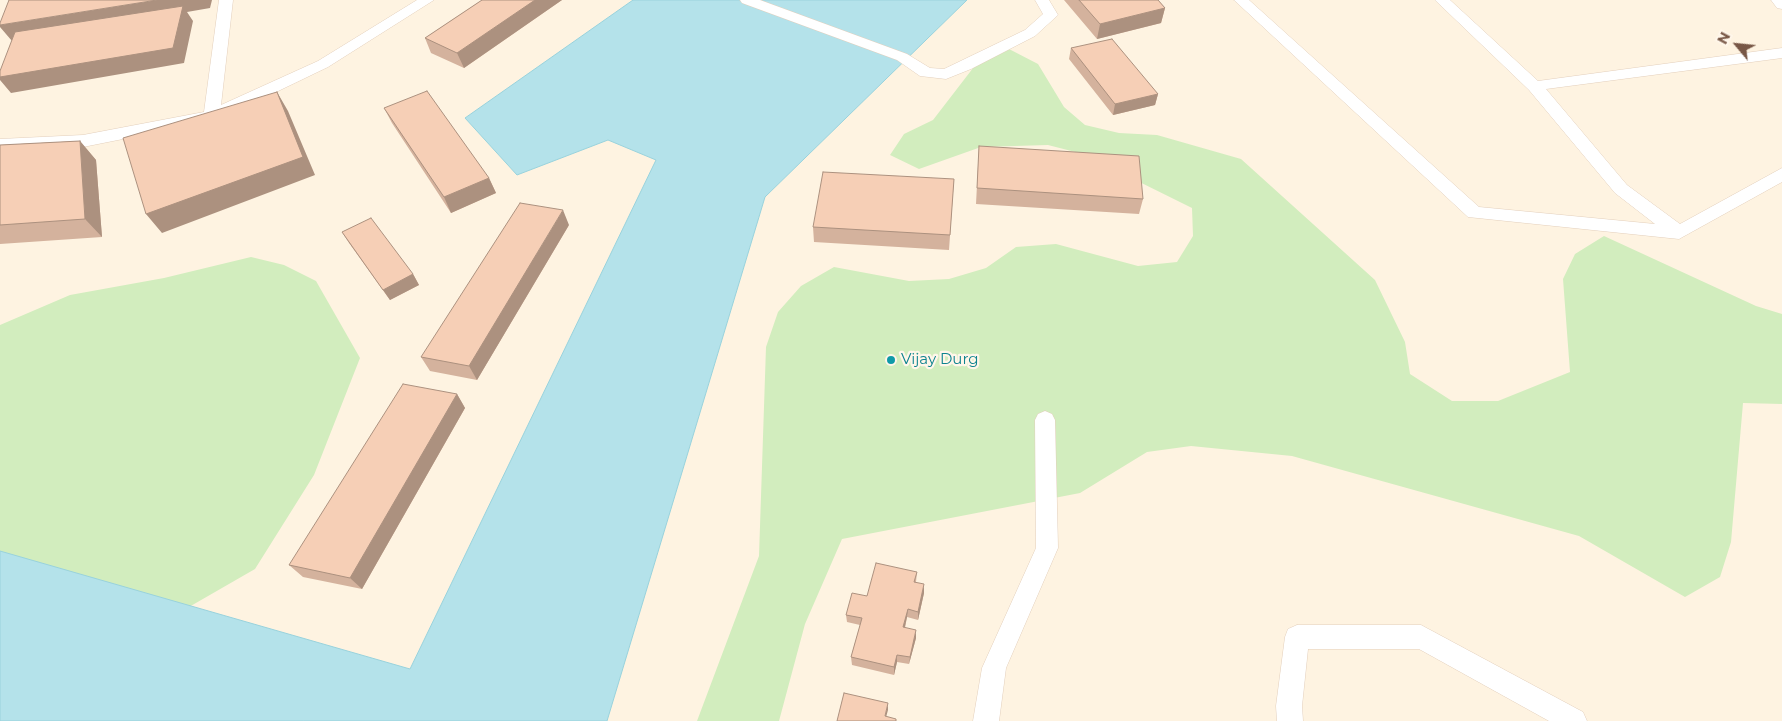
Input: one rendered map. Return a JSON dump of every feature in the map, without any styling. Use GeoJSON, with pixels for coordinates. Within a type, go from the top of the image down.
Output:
{"type":"FeatureCollection","features":[{"type":"Feature","properties":{"kind":"lane"},"geometry":{"type":"LineString","coordinates":[[212,116],[226,0]]}},
{"type":"Feature","properties":{"kind":"lane"},"geometry":{"type":"LineString","coordinates":[[0,145],[83,142],[212,116],[323,64],[427,0]]}},
{"type":"Feature","properties":{"kind":"lane"},"geometry":{"type":"LineString","coordinates":[[747,0],[902,57],[926,73],[946,74],[960,69],[1030,33],[1051,15],[1042,0]]}},
{"type":"Feature","properties":{"kind":"lane"},"geometry":{"type":"LineString","coordinates":[[1241,0],[1474,213],[1679,234],[1782,174]]}},
{"type":"Feature","properties":{"kind":"lane"},"geometry":{"type":"LineString","coordinates":[[1442,0],[1536,86],[1621,189],[1679,234]]}},
{"type":"Feature","properties":{"kind":"lane"},"geometry":{"type":"LineString","coordinates":[[1778,0],[1782,5]]}},
{"type":"Feature","properties":{"kind":"lane"},"geometry":{"type":"LineString","coordinates":[[1536,86],[1782,53]]}},
{"type":"Feature","properties":{"kind":"lane"},"geometry":{"type":"LineString","coordinates":[[986,721],[994,668],[1047,548],[1045,420]]}},
{"type":"Feature","properties":{"kind":"lane"},"geometry":{"type":"LineString","coordinates":[[1290,721],[1289,706],[1297,637],[1421,637],[1574,721]]}},
{"type":"Feature","properties":{"kind":"green space"},"geometry":{"type":"Polygon","coordinates":[[[1009,49],[1038,64],[1064,107],[1085,125],[1119,133],[1157,135],[1241,159],[1375,280],[1405,342],[1410,374],[1452,401],[1498,401],[1570,372],[1563,279],[1575,254],[1604,236],[1756,306],[1782,314],[1782,404],[1743,403],[1731,542],[1720,577],[1685,597],[1579,536],[1292,456],[1191,446],[1147,452],[1080,493],[842,539],[805,624],[779,721],[697,721],[759,556],[766,347],[778,312],[801,286],[834,267],[909,281],[949,279],[986,268],[1016,247],[1056,244],[1138,266],[1177,262],[1193,236],[1192,208],[1083,154],[1048,145],[981,147],[919,169],[890,155],[904,134],[933,120],[980,59],[1009,49]]]}},
{"type":"Feature","properties":{"kind":"green space"},"geometry":{"type":"Polygon","coordinates":[[[251,257],[284,265],[316,281],[360,358],[314,475],[255,569],[149,630],[0,609],[0,325],[70,295],[164,278],[251,257]]]}},
{"type":"Feature","properties":{"kind":"water"},"geometry":{"type":"Polygon","coordinates":[[[633,0],[967,0],[765,197],[607,721],[0,721],[0,551],[410,669],[656,160],[608,140],[517,175],[465,118],[633,0]]]}},
{"type":"Feature","properties":{"kind":"building"},"geometry":{"type":"Polygon","coordinates":[[[9,0],[157,0],[0,25],[9,0]]]}},
{"type":"Feature","properties":{"kind":"building"},"geometry":{"type":"Polygon","coordinates":[[[482,0],[535,0],[457,53],[425,38],[482,0]]]}},
{"type":"Feature","properties":{"kind":"building"},"geometry":{"type":"Polygon","coordinates":[[[1079,0],[1158,0],[1165,8],[1100,24],[1079,0]]]}},
{"type":"Feature","properties":{"kind":"building"},"geometry":{"type":"Polygon","coordinates":[[[183,6],[173,48],[0,77],[0,71],[15,32],[183,6]]]}},
{"type":"Feature","properties":{"kind":"building"},"geometry":{"type":"Polygon","coordinates":[[[1112,39],[1158,94],[1115,104],[1071,48],[1112,39]]]}},
{"type":"Feature","properties":{"kind":"building"},"geometry":{"type":"Polygon","coordinates":[[[427,91],[489,178],[444,197],[384,108],[427,91]]]}},
{"type":"Feature","properties":{"kind":"building"},"geometry":{"type":"Polygon","coordinates":[[[277,92],[303,157],[146,214],[123,138],[277,92]]]}},
{"type":"Feature","properties":{"kind":"building"},"geometry":{"type":"Polygon","coordinates":[[[80,141],[85,219],[0,225],[0,145],[80,141]]]}},
{"type":"Feature","properties":{"kind":"building"},"geometry":{"type":"Polygon","coordinates":[[[979,146],[1139,156],[1143,199],[977,188],[979,146]]]}},
{"type":"Feature","properties":{"kind":"building"},"geometry":{"type":"Polygon","coordinates":[[[823,172],[954,179],[950,235],[813,227],[823,172]]]}},
{"type":"Feature","properties":{"kind":"building"},"geometry":{"type":"Polygon","coordinates":[[[520,203],[563,210],[469,366],[421,357],[520,203]]]}},
{"type":"Feature","properties":{"kind":"building"},"geometry":{"type":"Polygon","coordinates":[[[371,218],[413,274],[383,290],[342,232],[371,218]]]}},
{"type":"Feature","properties":{"kind":"building"},"geometry":{"type":"Polygon","coordinates":[[[403,384],[457,394],[350,578],[289,565],[403,384]]]}},
{"type":"Feature","properties":{"kind":"building"},"geometry":{"type":"Polygon","coordinates":[[[876,563],[917,572],[914,582],[924,584],[918,612],[908,609],[903,627],[916,630],[910,657],[897,655],[894,667],[851,657],[862,618],[846,615],[852,593],[867,596],[876,563]]]}},
{"type":"Feature","properties":{"kind":"building"},"geometry":{"type":"Polygon","coordinates":[[[844,693],[888,703],[885,716],[896,719],[896,721],[837,721],[844,693]]]}},
{"type":"Feature","properties":{"kind":"place","name":"Vijay Durg"},"geometry":{"type":"Point","coordinates":[891,360]}}]}
